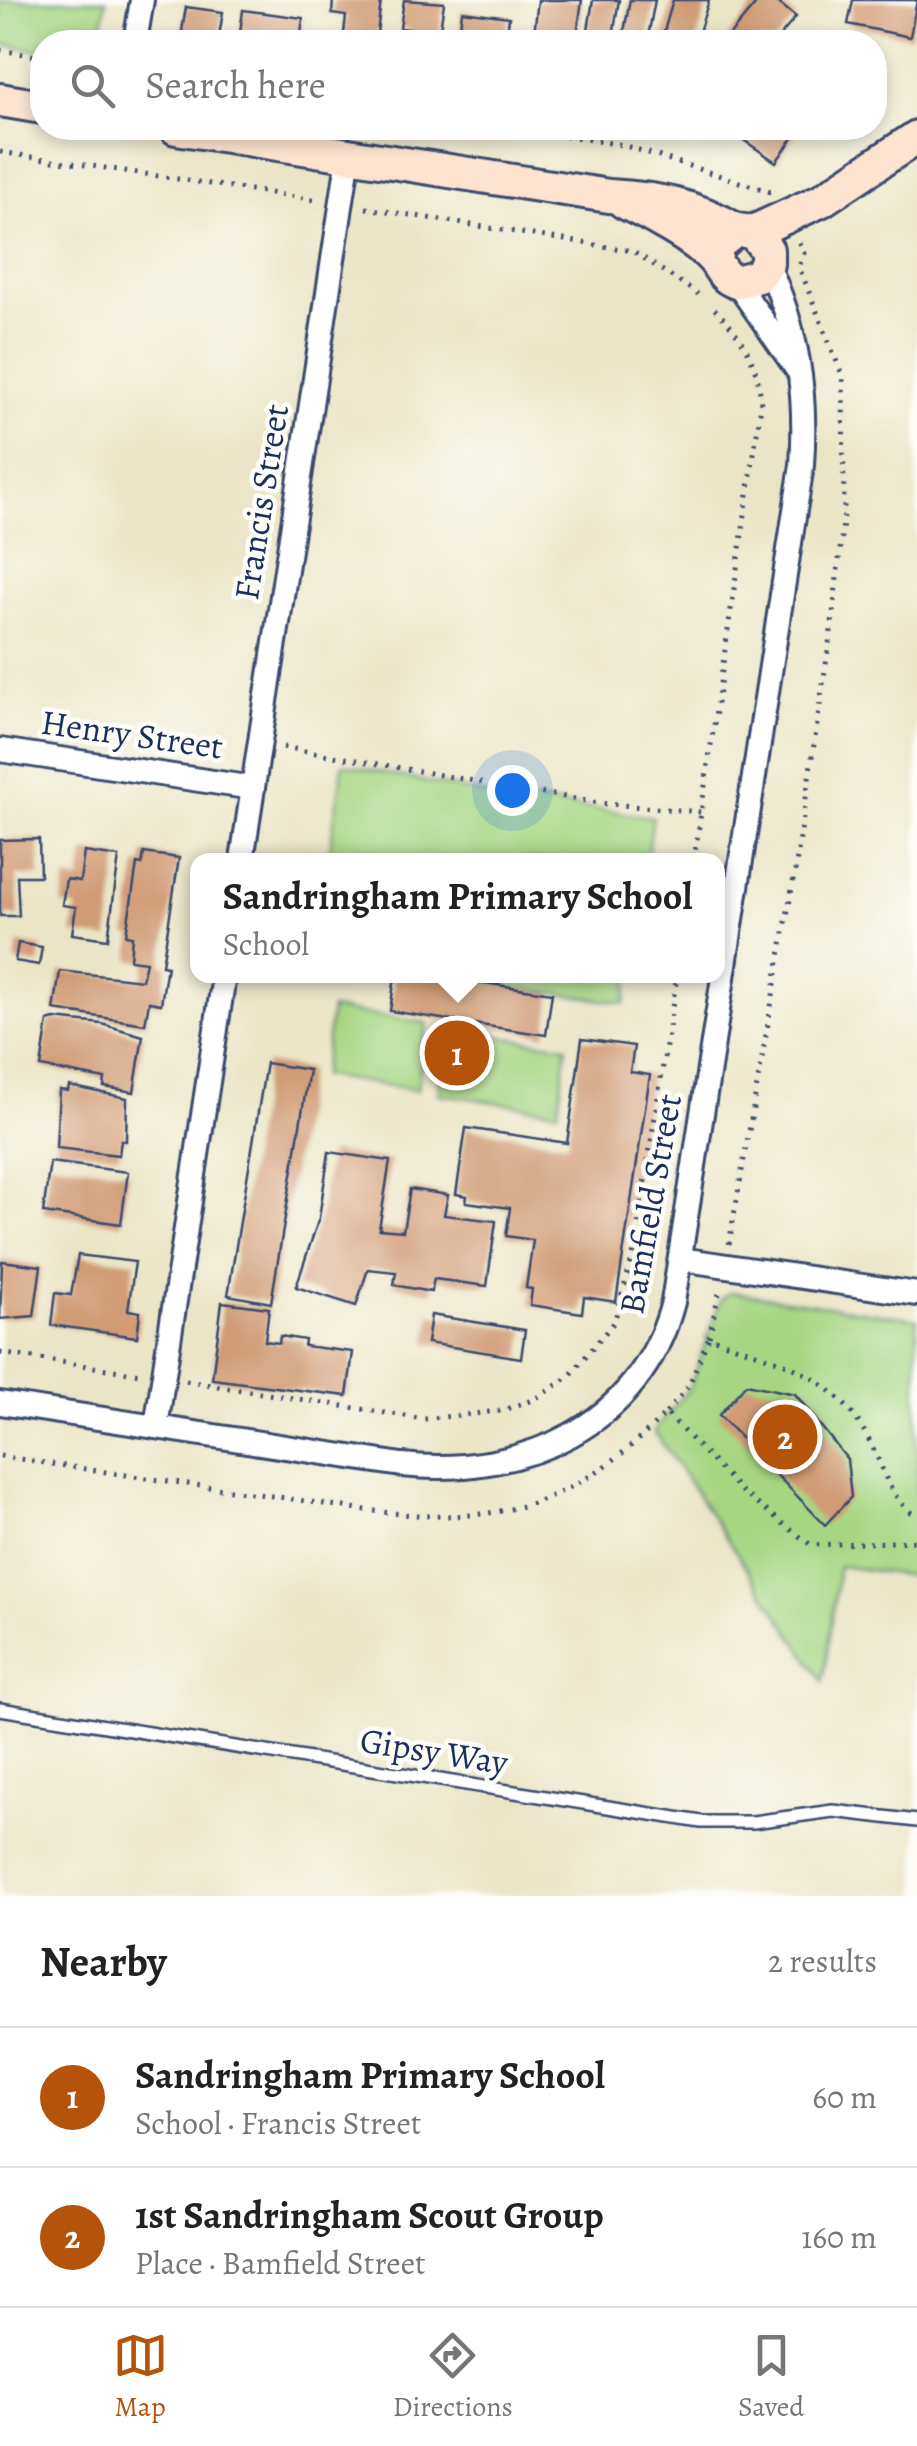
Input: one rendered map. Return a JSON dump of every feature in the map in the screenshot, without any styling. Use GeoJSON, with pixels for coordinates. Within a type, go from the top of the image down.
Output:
{"type":"FeatureCollection","features":[{"type":"Feature","properties":{"kind":"street"},"geometry":{"type":"LineString","coordinates":[[137,30],[142,0]]}},
{"type":"Feature","properties":{"kind":"street"},"geometry":{"type":"LineString","coordinates":[[0,100],[30,105]]}},
{"type":"Feature","properties":{"kind":"street"},"geometry":{"type":"LineString","coordinates":[[726,271],[717,245],[756,246],[917,137]]}},
{"type":"Feature","properties":{"kind":"street"},"geometry":{"type":"LineString","coordinates":[[256,140],[609,196],[667,200],[706,212],[756,246]]}},
{"type":"Feature","properties":{"kind":"street","name":"Francis Street"},"geometry":{"type":"LineString","coordinates":[[243,853],[349,154]]}},
{"type":"Feature","properties":{"kind":"street"},"geometry":{"type":"LineString","coordinates":[[609,196],[648,214],[726,271],[758,276],[756,246]]}},
{"type":"Feature","properties":{"kind":"street","name":"Bamfield Street"},"geometry":{"type":"LineString","coordinates":[[725,966],[802,465],[805,414],[789,316],[756,246]]}},
{"type":"Feature","properties":{"kind":"street","name":"Bamfield Street"},"geometry":{"type":"LineString","coordinates":[[726,271],[800,374]]}},
{"type":"Feature","properties":{"kind":"street","name":"Henry Street"},"geometry":{"type":"LineString","coordinates":[[0,750],[253,788]]}},
{"type":"Feature","properties":{"kind":"street"},"geometry":{"type":"LineString","coordinates":[[156,1427],[223,983]]}},
{"type":"Feature","properties":{"kind":"street","name":"Bamfield Street"},"geometry":{"type":"LineString","coordinates":[[0,1403],[460,1469],[524,1458],[588,1423],[634,1381],[666,1327],[722,983]]}},
{"type":"Feature","properties":{"kind":"street"},"geometry":{"type":"LineString","coordinates":[[680,1259],[917,1294]]}},
{"type":"Feature","properties":{"kind":"lane","name":"Gipsy Way"},"geometry":{"type":"LineString","coordinates":[[0,1709],[701,1822],[860,1813],[917,1821]]}},
{"type":"Feature","properties":{"kind":"path"},"geometry":{"type":"LineString","coordinates":[[0,50],[30,55]]}},
{"type":"Feature","properties":{"kind":"path"},"geometry":{"type":"LineString","coordinates":[[0,152],[633,250],[687,284],[724,318],[751,356],[760,378],[761,406],[695,853]]}},
{"type":"Feature","properties":{"kind":"path"},"geometry":{"type":"LineString","coordinates":[[260,744],[598,803],[701,812]]}},
{"type":"Feature","properties":{"kind":"path"},"geometry":{"type":"LineString","coordinates":[[0,1352],[424,1419],[500,1411],[535,1400],[569,1378],[614,1322],[629,1269],[676,983]]}},
{"type":"Feature","properties":{"kind":"path"},"geometry":{"type":"LineString","coordinates":[[666,1413],[688,1386],[709,1337],[777,1361],[836,1390],[868,1439],[892,1497],[917,1518]]}},
{"type":"Feature","properties":{"kind":"green space"},"geometry":{"type":"Polygon","coordinates":[[[0,0],[106,0],[102,30],[30,30],[30,49],[0,44],[0,0]]]}},
{"type":"Feature","properties":{"kind":"green space"},"geometry":{"type":"Polygon","coordinates":[[[343,764],[483,794],[653,817],[648,853],[329,853],[343,764]]]}},
{"type":"Feature","properties":{"kind":"green space"},"geometry":{"type":"Polygon","coordinates":[[[486,983],[628,983],[625,1003],[486,983]]]}},
{"type":"Feature","properties":{"kind":"green space"},"geometry":{"type":"Polygon","coordinates":[[[331,1009],[427,1023],[417,1090],[322,1076],[331,1009]]]}},
{"type":"Feature","properties":{"kind":"green space"},"geometry":{"type":"Polygon","coordinates":[[[447,1029],[567,1046],[558,1111],[438,1094],[447,1029]]]}},
{"type":"Feature","properties":{"kind":"green space"},"geometry":{"type":"Polygon","coordinates":[[[731,1292],[917,1319],[917,1577],[839,1566],[823,1681],[654,1431],[690,1387],[721,1299],[731,1292]]]}},
{"type":"Feature","properties":{"kind":"building"},"geometry":{"type":"Polygon","coordinates":[[[333,0],[381,0],[377,30],[344,30],[346,16],[332,14],[333,0]]]}},
{"type":"Feature","properties":{"kind":"building"},"geometry":{"type":"Polygon","coordinates":[[[404,0],[444,3],[440,30],[400,28],[404,0]]]}},
{"type":"Feature","properties":{"kind":"building"},"geometry":{"type":"Polygon","coordinates":[[[538,0],[582,0],[578,30],[534,30],[538,0]]]}},
{"type":"Feature","properties":{"kind":"building"},"geometry":{"type":"Polygon","coordinates":[[[593,0],[619,0],[614,30],[588,30],[593,0]]]}},
{"type":"Feature","properties":{"kind":"building"},"geometry":{"type":"Polygon","coordinates":[[[630,0],[655,0],[649,30],[624,30],[630,0]]]}},
{"type":"Feature","properties":{"kind":"building"},"geometry":{"type":"Polygon","coordinates":[[[673,0],[709,0],[700,30],[664,30],[673,0]]]}},
{"type":"Feature","properties":{"kind":"building"},"geometry":{"type":"Polygon","coordinates":[[[759,0],[775,0],[796,17],[785,30],[734,30],[759,0]]]}},
{"type":"Feature","properties":{"kind":"building"},"geometry":{"type":"Polygon","coordinates":[[[853,0],[917,0],[910,37],[848,24],[853,0]]]}},
{"type":"Feature","properties":{"kind":"building"},"geometry":{"type":"Polygon","coordinates":[[[186,7],[223,12],[220,30],[182,30],[186,7]]]}},
{"type":"Feature","properties":{"kind":"building"},"geometry":{"type":"Polygon","coordinates":[[[243,10],[303,18],[302,30],[240,30],[243,10]]]}},
{"type":"Feature","properties":{"kind":"building"},"geometry":{"type":"Polygon","coordinates":[[[462,11],[509,17],[507,30],[460,30],[462,11]]]}},
{"type":"Feature","properties":{"kind":"building"},"geometry":{"type":"Polygon","coordinates":[[[743,140],[792,140],[776,162],[743,140]]]}},
{"type":"Feature","properties":{"kind":"building"},"geometry":{"type":"Polygon","coordinates":[[[39,839],[40,876],[17,876],[19,916],[0,916],[0,840],[39,839]]]}},
{"type":"Feature","properties":{"kind":"building"},"geometry":{"type":"Polygon","coordinates":[[[84,852],[119,857],[108,939],[72,934],[76,907],[62,905],[66,879],[80,881],[84,852]]]}},
{"type":"Feature","properties":{"kind":"building"},"geometry":{"type":"Polygon","coordinates":[[[144,853],[179,858],[162,965],[167,966],[161,1004],[149,1002],[145,1024],[54,1010],[60,971],[142,980],[146,962],[130,960],[132,936],[126,935],[137,864],[142,865],[144,853]]]}},
{"type":"Feature","properties":{"kind":"building"},"geometry":{"type":"Polygon","coordinates":[[[18,943],[42,947],[39,965],[15,961],[18,943]]]}},
{"type":"Feature","properties":{"kind":"building"},"geometry":{"type":"Polygon","coordinates":[[[394,983],[484,983],[552,993],[546,1035],[390,1011],[394,983]]]}},
{"type":"Feature","properties":{"kind":"building"},"geometry":{"type":"Polygon","coordinates":[[[48,1021],[102,1024],[143,1036],[134,1092],[104,1087],[105,1079],[41,1067],[48,1021]]]}},
{"type":"Feature","properties":{"kind":"building"},"geometry":{"type":"Polygon","coordinates":[[[582,1039],[634,1046],[630,1072],[650,1075],[616,1302],[584,1297],[582,1313],[530,1305],[532,1289],[526,1288],[533,1240],[506,1236],[510,1208],[466,1202],[467,1196],[456,1194],[466,1128],[567,1143],[582,1039]]]}},
{"type":"Feature","properties":{"kind":"building"},"geometry":{"type":"Polygon","coordinates":[[[266,1063],[309,1070],[271,1303],[228,1295],[266,1063]]]}},
{"type":"Feature","properties":{"kind":"building"},"geometry":{"type":"Polygon","coordinates":[[[69,1086],[127,1098],[126,1141],[121,1140],[119,1155],[56,1148],[59,1090],[68,1091],[69,1086]]]}},
{"type":"Feature","properties":{"kind":"building"},"geometry":{"type":"Polygon","coordinates":[[[329,1152],[390,1161],[379,1229],[403,1231],[410,1189],[448,1195],[444,1215],[496,1221],[487,1286],[434,1279],[431,1292],[394,1285],[396,1272],[368,1269],[356,1306],[296,1287],[319,1218],[329,1152]]]}},
{"type":"Feature","properties":{"kind":"building"},"geometry":{"type":"Polygon","coordinates":[[[50,1162],[128,1172],[121,1224],[43,1213],[50,1162]]]}},
{"type":"Feature","properties":{"kind":"building"},"geometry":{"type":"Polygon","coordinates":[[[78,1255],[135,1262],[128,1310],[140,1312],[137,1337],[51,1325],[55,1293],[71,1295],[78,1255]]]}},
{"type":"Feature","properties":{"kind":"building"},"geometry":{"type":"Polygon","coordinates":[[[2,1261],[41,1266],[34,1316],[0,1319],[2,1261]]]}},
{"type":"Feature","properties":{"kind":"building"},"geometry":{"type":"Polygon","coordinates":[[[222,1302],[269,1308],[265,1341],[279,1343],[280,1336],[305,1340],[304,1346],[353,1352],[347,1396],[212,1379],[222,1302]]]}},
{"type":"Feature","properties":{"kind":"building"},"geometry":{"type":"Polygon","coordinates":[[[431,1315],[525,1330],[521,1358],[427,1343],[431,1315]]]}},
{"type":"Feature","properties":{"kind":"building"},"geometry":{"type":"Polygon","coordinates":[[[746,1384],[795,1394],[847,1459],[851,1497],[825,1525],[719,1415],[746,1384]]]}},
{"type":"Feature","properties":{"kind":"place","name":"Sandringham Primary School"},"geometry":{"type":"Point","coordinates":[457,1053]}},
{"type":"Feature","properties":{"kind":"place","name":"1st Sandringham Scout Group"},"geometry":{"type":"Point","coordinates":[785,1437]}}]}
